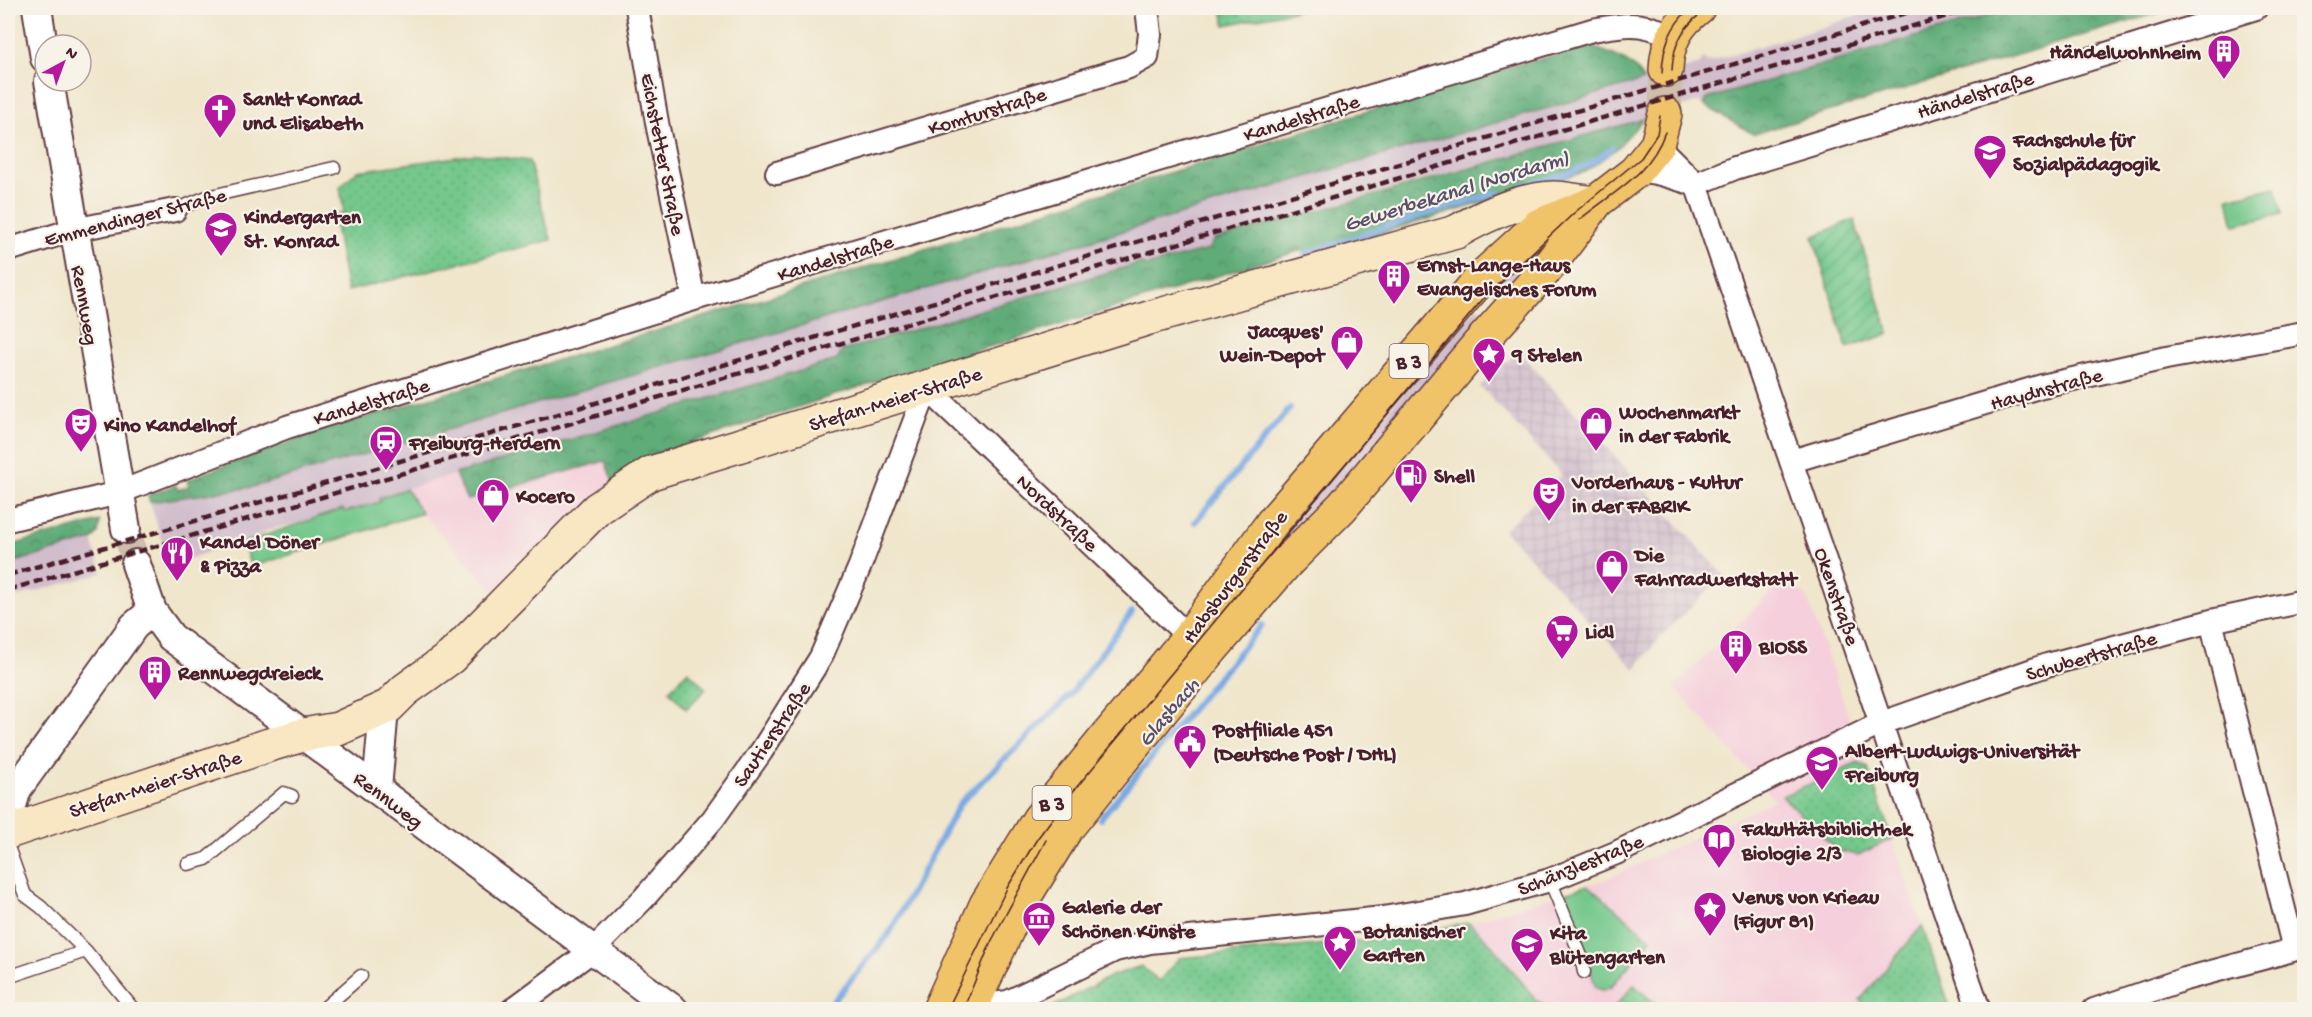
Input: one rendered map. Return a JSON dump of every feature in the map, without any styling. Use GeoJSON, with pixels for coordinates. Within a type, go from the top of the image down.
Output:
{"type":"FeatureCollection","features":[{"type":"Feature","properties":{"kind":"main road"},"geometry":{"type":"LineString","coordinates":[[1666,70],[1668,26],[1698,8]]}},
{"type":"Feature","properties":{"kind":"main road","name":"Habsburgerstraße"},"geometry":{"type":"LineString","coordinates":[[958,1003],[1066,829],[1211,650],[1287,562],[1342,507],[1498,322],[1548,267],[1591,208],[1635,172],[1661,130]]}},
{"type":"Feature","properties":{"kind":"main road","name":"Stefan-Meier-Straße"},"geometry":{"type":"LineString","coordinates":[[8,832],[303,735],[323,720],[378,696],[394,699],[450,657],[597,509],[651,473],[1159,315],[1456,232],[1482,217],[1525,203],[1554,198],[1591,208]]}},
{"type":"Feature","properties":{"kind":"main road","name":"Habsburgerstraße"},"geometry":{"type":"LineString","coordinates":[[958,1003],[986,905],[1039,819],[1189,636],[1263,535],[1468,293],[1518,243],[1538,226],[1591,208]]}},
{"type":"Feature","properties":{"kind":"main road","name":"Stefan-Meier-Straße"},"geometry":{"type":"LineString","coordinates":[[1456,232],[1487,234],[1518,243]]}},
{"type":"Feature","properties":{"kind":"main road"},"geometry":{"type":"LineString","coordinates":[[1468,293],[1488,305],[1498,322]]}},
{"type":"Feature","properties":{"kind":"main road"},"geometry":{"type":"LineString","coordinates":[[1263,535],[1271,551],[1287,562]]}},
{"type":"Feature","properties":{"kind":"street"},"geometry":{"type":"LineString","coordinates":[[37,8],[41,33]]}},
{"type":"Feature","properties":{"kind":"street","name":"Eichstetter Straße"},"geometry":{"type":"LineString","coordinates":[[637,8],[657,128],[694,299]]}},
{"type":"Feature","properties":{"kind":"street","name":"Komturstraße"},"geometry":{"type":"LineString","coordinates":[[777,173],[1129,67],[1147,57],[1150,34],[1147,8]]}},
{"type":"Feature","properties":{"kind":"street","name":"Händelstraße"},"geometry":{"type":"LineString","coordinates":[[1696,184],[1734,168],[2256,8]]}},
{"type":"Feature","properties":{"kind":"street","name":"Kandelstraße"},"geometry":{"type":"LineString","coordinates":[[8,520],[118,493],[157,475],[287,428],[694,299],[1592,30],[1625,24],[1668,26]]}},
{"type":"Feature","properties":{"kind":"street","name":"Rennweg"},"geometry":{"type":"LineString","coordinates":[[51,93],[126,529]]}},
{"type":"Feature","properties":{"kind":"street","name":"Okenstraße"},"geometry":{"type":"LineString","coordinates":[[1661,130],[1696,184],[1979,1010]]}},
{"type":"Feature","properties":{"kind":"street"},"geometry":{"type":"LineString","coordinates":[[1635,172],[1657,172],[1674,180],[1696,184]]}},
{"type":"Feature","properties":{"kind":"street","name":"Emmendinger Straße"},"geometry":{"type":"LineString","coordinates":[[8,250],[74,230],[175,210]]}},
{"type":"Feature","properties":{"kind":"street","name":"Haydnstraße"},"geometry":{"type":"LineString","coordinates":[[1792,461],[2042,386],[2166,358],[2304,333]]}},
{"type":"Feature","properties":{"kind":"street","name":"Nordstraße"},"geometry":{"type":"LineString","coordinates":[[927,388],[1189,636]]}},
{"type":"Feature","properties":{"kind":"street","name":"Sautierstraße"},"geometry":{"type":"LineString","coordinates":[[512,1010],[593,950],[644,898],[713,819],[761,752],[821,657],[864,556],[927,388]]}},
{"type":"Feature","properties":{"kind":"street","name":"Rennweg"},"geometry":{"type":"LineString","coordinates":[[136,564],[152,611],[171,637],[674,1010]]}},
{"type":"Feature","properties":{"kind":"street","name":"Schubertstraße"},"geometry":{"type":"LineString","coordinates":[[1882,723],[2048,665],[2211,621],[2304,601]]}},
{"type":"Feature","properties":{"kind":"street"},"geometry":{"type":"LineString","coordinates":[[8,819],[17,789],[134,626],[152,611]]}},
{"type":"Feature","properties":{"kind":"street"},"geometry":{"type":"LineString","coordinates":[[2094,1010],[2185,979],[2299,948],[2211,621]]}},
{"type":"Feature","properties":{"kind":"street"},"geometry":{"type":"LineString","coordinates":[[377,789],[394,699]]}},
{"type":"Feature","properties":{"kind":"street","name":"Schänzlestraße"},"geometry":{"type":"LineString","coordinates":[[958,1003],[1008,1002],[1115,950],[1150,942],[1383,918],[1465,904],[1550,880],[1616,853],[1882,723]]}},
{"type":"Feature","properties":{"kind":"lane","name":"Emmendinger Straße"},"geometry":{"type":"LineString","coordinates":[[175,210],[207,197],[334,168]]}},
{"type":"Feature","properties":{"kind":"lane"},"geometry":{"type":"LineString","coordinates":[[188,864],[206,859],[284,794],[292,796]]}},
{"type":"Feature","properties":{"kind":"lane"},"geometry":{"type":"LineString","coordinates":[[8,847],[25,895],[86,951],[134,1010]]}},
{"type":"Feature","properties":{"kind":"lane"},"geometry":{"type":"LineString","coordinates":[[1550,880],[1581,956],[1584,972]]}},
{"type":"Feature","properties":{"kind":"lane"},"geometry":{"type":"LineString","coordinates":[[8,977],[86,951]]}},
{"type":"Feature","properties":{"kind":"lane"},"geometry":{"type":"LineString","coordinates":[[322,1010],[361,975]]}},
{"type":"Feature","properties":{"kind":"shaded area"},"geometry":{"type":"Polygon","coordinates":[[[1877,8],[2014,8],[1708,99],[1704,105],[1699,102],[1653,116],[1651,122],[1644,119],[1395,187],[1214,240],[1208,250],[1146,266],[1140,263],[842,351],[837,360],[406,489],[380,498],[380,502],[370,505],[268,530],[243,543],[240,540],[170,566],[150,502],[253,487],[1331,170],[1622,88],[1643,81],[1645,76],[1650,79],[1700,64],[1703,58],[1708,62],[1818,29],[1877,8]]]}},
{"type":"Feature","properties":{"kind":"shaded area"},"geometry":{"type":"Polygon","coordinates":[[[1522,253],[1546,253],[1500,297],[1489,288],[1522,253]]]}},
{"type":"Feature","properties":{"kind":"shaded area"},"geometry":{"type":"Polygon","coordinates":[[[1477,307],[1482,312],[1483,319],[1447,370],[1286,544],[1281,535],[1477,307]]]}},
{"type":"Feature","properties":{"kind":"shaded area"},"geometry":{"type":"Polygon","coordinates":[[[1518,351],[1724,575],[1663,634],[1635,669],[1504,530],[1562,475],[1480,386],[1518,351]]]}},
{"type":"Feature","properties":{"kind":"shaded area"},"geometry":{"type":"Polygon","coordinates":[[[605,461],[614,485],[498,595],[422,513],[406,489],[454,474],[468,500],[605,461]]]}},
{"type":"Feature","properties":{"kind":"shaded area"},"geometry":{"type":"Polygon","coordinates":[[[92,540],[102,573],[8,599],[8,564],[92,540]]]}},
{"type":"Feature","properties":{"kind":"shaded area","name":"Albert-Ludwigs-Universität Freiburg"},"geometry":{"type":"Polygon","coordinates":[[[1785,579],[1807,597],[1951,1009],[1050,1010],[1111,976],[1141,966],[1159,981],[1179,958],[1362,941],[1469,923],[1606,879],[1775,800],[1674,687],[1785,579]]]}},
{"type":"Feature","properties":{"kind":"green space"},"geometry":{"type":"Polygon","coordinates":[[[1222,8],[1307,8],[1225,25],[1222,8]]]}},
{"type":"Feature","properties":{"kind":"green space"},"geometry":{"type":"Polygon","coordinates":[[[2014,8],[2175,8],[1753,134],[1704,105],[1707,99],[2014,8]]]}},
{"type":"Feature","properties":{"kind":"green space"},"geometry":{"type":"Polygon","coordinates":[[[1592,47],[1629,63],[1640,74],[1643,81],[1331,170],[253,487],[150,502],[148,495],[176,485],[178,490],[189,486],[187,481],[202,474],[322,430],[777,295],[1519,64],[1592,47]]]}},
{"type":"Feature","properties":{"kind":"green space"},"geometry":{"type":"Polygon","coordinates":[[[1644,119],[1615,150],[1584,172],[1305,256],[1302,250],[847,391],[648,457],[614,485],[605,461],[467,500],[455,474],[837,360],[842,351],[1140,263],[1146,266],[1208,250],[1214,240],[1644,119]]]}},
{"type":"Feature","properties":{"kind":"green space"},"geometry":{"type":"Polygon","coordinates":[[[477,154],[529,161],[551,240],[347,291],[333,215],[344,213],[340,187],[357,171],[477,154]]]}},
{"type":"Feature","properties":{"kind":"green space"},"geometry":{"type":"Polygon","coordinates":[[[2276,187],[2282,214],[2234,225],[2228,198],[2276,187]]]}},
{"type":"Feature","properties":{"kind":"green space"},"geometry":{"type":"Polygon","coordinates":[[[1854,219],[1889,334],[1847,348],[1813,237],[1854,219]]]}},
{"type":"Feature","properties":{"kind":"green space"},"geometry":{"type":"Polygon","coordinates":[[[406,489],[422,513],[251,567],[243,543],[343,509],[345,512],[380,502],[379,498],[406,489]]]}},
{"type":"Feature","properties":{"kind":"green space"},"geometry":{"type":"Polygon","coordinates":[[[100,521],[98,534],[92,540],[8,564],[8,546],[100,521]]]}},
{"type":"Feature","properties":{"kind":"green space"},"geometry":{"type":"Polygon","coordinates":[[[688,671],[706,689],[686,709],[669,691],[688,671]]]}},
{"type":"Feature","properties":{"kind":"green space"},"geometry":{"type":"Polygon","coordinates":[[[1858,763],[1868,768],[1892,839],[1858,855],[1838,851],[1782,796],[1858,763]]]}},
{"type":"Feature","properties":{"kind":"green space"},"geometry":{"type":"Polygon","coordinates":[[[1588,885],[1651,939],[1610,988],[1603,990],[1596,988],[1584,949],[1562,906],[1562,894],[1588,885]]]}},
{"type":"Feature","properties":{"kind":"green space","name":"Botanischer Garten"},"geometry":{"type":"Polygon","coordinates":[[[1469,923],[1494,947],[1535,999],[1550,1009],[1049,1009],[1111,976],[1141,966],[1159,981],[1179,958],[1362,941],[1469,923]]]}},
{"type":"Feature","properties":{"kind":"green space"},"geometry":{"type":"Polygon","coordinates":[[[1922,926],[1951,1009],[1871,1009],[1860,1000],[1922,926]]]}},
{"type":"Feature","properties":{"kind":"green space"},"geometry":{"type":"Polygon","coordinates":[[[1634,985],[1659,1007],[1663,1009],[1613,1009],[1634,985]]]}},
{"type":"Feature","properties":{"kind":"waterway","name":"Gewerbekanal (Nordarm)"},"geometry":{"type":"LineString","coordinates":[[1523,186],[1581,168],[1612,148]]}},
{"type":"Feature","properties":{"kind":"waterway","name":"Gewerbekanal (Nordarm)"},"geometry":{"type":"LineString","coordinates":[[1305,254],[1419,216],[1499,193]]}},
{"type":"Feature","properties":{"kind":"waterway","name":"Gewerbekanal (Nordarm)"},"geometry":{"type":"LineString","coordinates":[[1195,522],[1290,408]]}},
{"type":"Feature","properties":{"kind":"waterway","name":"Gewerbekanal (Nordarm)"},"geometry":{"type":"LineString","coordinates":[[826,1010],[889,934],[960,803],[1070,695],[1132,612]]}},
{"type":"Feature","properties":{"kind":"waterway","name":"Glasbach"},"geometry":{"type":"LineString","coordinates":[[1100,819],[1262,625]]}},
{"type":"Feature","properties":{"kind":"tunnel"},"geometry":{"type":"LineString","coordinates":[[1665,114],[1666,70]]}},
{"type":"Feature","properties":{"kind":"tunnel"},"geometry":{"type":"LineString","coordinates":[[126,529],[136,564]]}},
{"type":"Feature","properties":{"kind":"tram line"},"geometry":{"type":"LineString","coordinates":[[1662,73],[1669,37],[1677,22],[1690,8]]}},
{"type":"Feature","properties":{"kind":"tram line"},"geometry":{"type":"LineString","coordinates":[[1672,70],[1675,51],[1682,34],[1693,20],[1709,8]]}},
{"type":"Feature","properties":{"kind":"tram line"},"geometry":{"type":"LineString","coordinates":[[947,1010],[1007,888],[1037,839],[1071,794],[1482,300],[1574,213],[1641,158],[1657,134],[1660,116]]}},
{"type":"Feature","properties":{"kind":"tram line"},"geometry":{"type":"LineString","coordinates":[[1579,220],[1640,171],[1650,160],[1665,132]]}},
{"type":"Feature","properties":{"kind":"tram line"},"geometry":{"type":"LineString","coordinates":[[963,1010],[991,942],[1046,840]]}},
{"type":"Feature","properties":{"kind":"railway"},"geometry":{"type":"LineString","coordinates":[[8,575],[313,487],[1923,8]]}},
{"type":"Feature","properties":{"kind":"railway"},"geometry":{"type":"LineString","coordinates":[[8,590],[1974,8]]}},
{"type":"Feature","properties":{"kind":"place","name":"Händelwohnheim"},"geometry":{"type":"Point","coordinates":[2224,80]}},
{"type":"Feature","properties":{"kind":"place","name":"Sankt Konrad und Elisabeth"},"geometry":{"type":"Point","coordinates":[220,139]}},
{"type":"Feature","properties":{"kind":"place","name":"Fachschule für Sozialpädagogik"},"geometry":{"type":"Point","coordinates":[1990,180]}},
{"type":"Feature","properties":{"kind":"place","name":"Kindergarten St. Konrad"},"geometry":{"type":"Point","coordinates":[221,257]}},
{"type":"Feature","properties":{"kind":"place","name":"Ernst-Lange-Haus Evangelisches Forum"},"geometry":{"type":"Point","coordinates":[1394,305]}},
{"type":"Feature","properties":{"kind":"place","name":"Jacques' Wein-Depot"},"geometry":{"type":"Point","coordinates":[1347,371]}},
{"type":"Feature","properties":{"kind":"place","name":"9 Stelen"},"geometry":{"type":"Point","coordinates":[1489,383]}},
{"type":"Feature","properties":{"kind":"place","name":"Wochenmarkt in der Fabrik"},"geometry":{"type":"Point","coordinates":[1596,452]}},
{"type":"Feature","properties":{"kind":"place","name":"Kino Kandelhof"},"geometry":{"type":"Point","coordinates":[81,453]}},
{"type":"Feature","properties":{"kind":"place","name":"Freiburg-Herdern"},"geometry":{"type":"Point","coordinates":[386,471]}},
{"type":"Feature","properties":{"kind":"place","name":"Shell"},"geometry":{"type":"Point","coordinates":[1411,504]}},
{"type":"Feature","properties":{"kind":"place","name":"Vorderhaus - Kultur in der FABRIK"},"geometry":{"type":"Point","coordinates":[1549,522]}},
{"type":"Feature","properties":{"kind":"place","name":"Kocero"},"geometry":{"type":"Point","coordinates":[493,524]}},
{"type":"Feature","properties":{"kind":"place","name":"Kandel Döner & Pizza"},"geometry":{"type":"Point","coordinates":[177,582]}},
{"type":"Feature","properties":{"kind":"place","name":"Die Fahrradwerkstatt"},"geometry":{"type":"Point","coordinates":[1612,595]}},
{"type":"Feature","properties":{"kind":"place","name":"Lidl"},"geometry":{"type":"Point","coordinates":[1562,660]}},
{"type":"Feature","properties":{"kind":"place","name":"BIOSS"},"geometry":{"type":"Point","coordinates":[1736,675]}},
{"type":"Feature","properties":{"kind":"place","name":"Rennwegdreieck"},"geometry":{"type":"Point","coordinates":[155,701]}},
{"type":"Feature","properties":{"kind":"place","name":"Postfiliale 451 (Deutsche Post / DHL)"},"geometry":{"type":"Point","coordinates":[1190,770]}},
{"type":"Feature","properties":{"kind":"place","name":"Albert-Ludwigs-Universität Freiburg"},"geometry":{"type":"Point","coordinates":[1822,791]}},
{"type":"Feature","properties":{"kind":"place","name":"Fakultätsbibliothek Biologie 2/3"},"geometry":{"type":"Point","coordinates":[1719,869]}},
{"type":"Feature","properties":{"kind":"place","name":"Venus von Krieau (Figur 81)"},"geometry":{"type":"Point","coordinates":[1710,937]}},
{"type":"Feature","properties":{"kind":"place","name":"Galerie der Schönen Künste"},"geometry":{"type":"Point","coordinates":[1039,947]}},
{"type":"Feature","properties":{"kind":"place","name":"Botanischer Garten"},"geometry":{"type":"Point","coordinates":[1340,971]}},
{"type":"Feature","properties":{"kind":"place","name":"Kita Blütengarten"},"geometry":{"type":"Point","coordinates":[1527,973]}}]}
